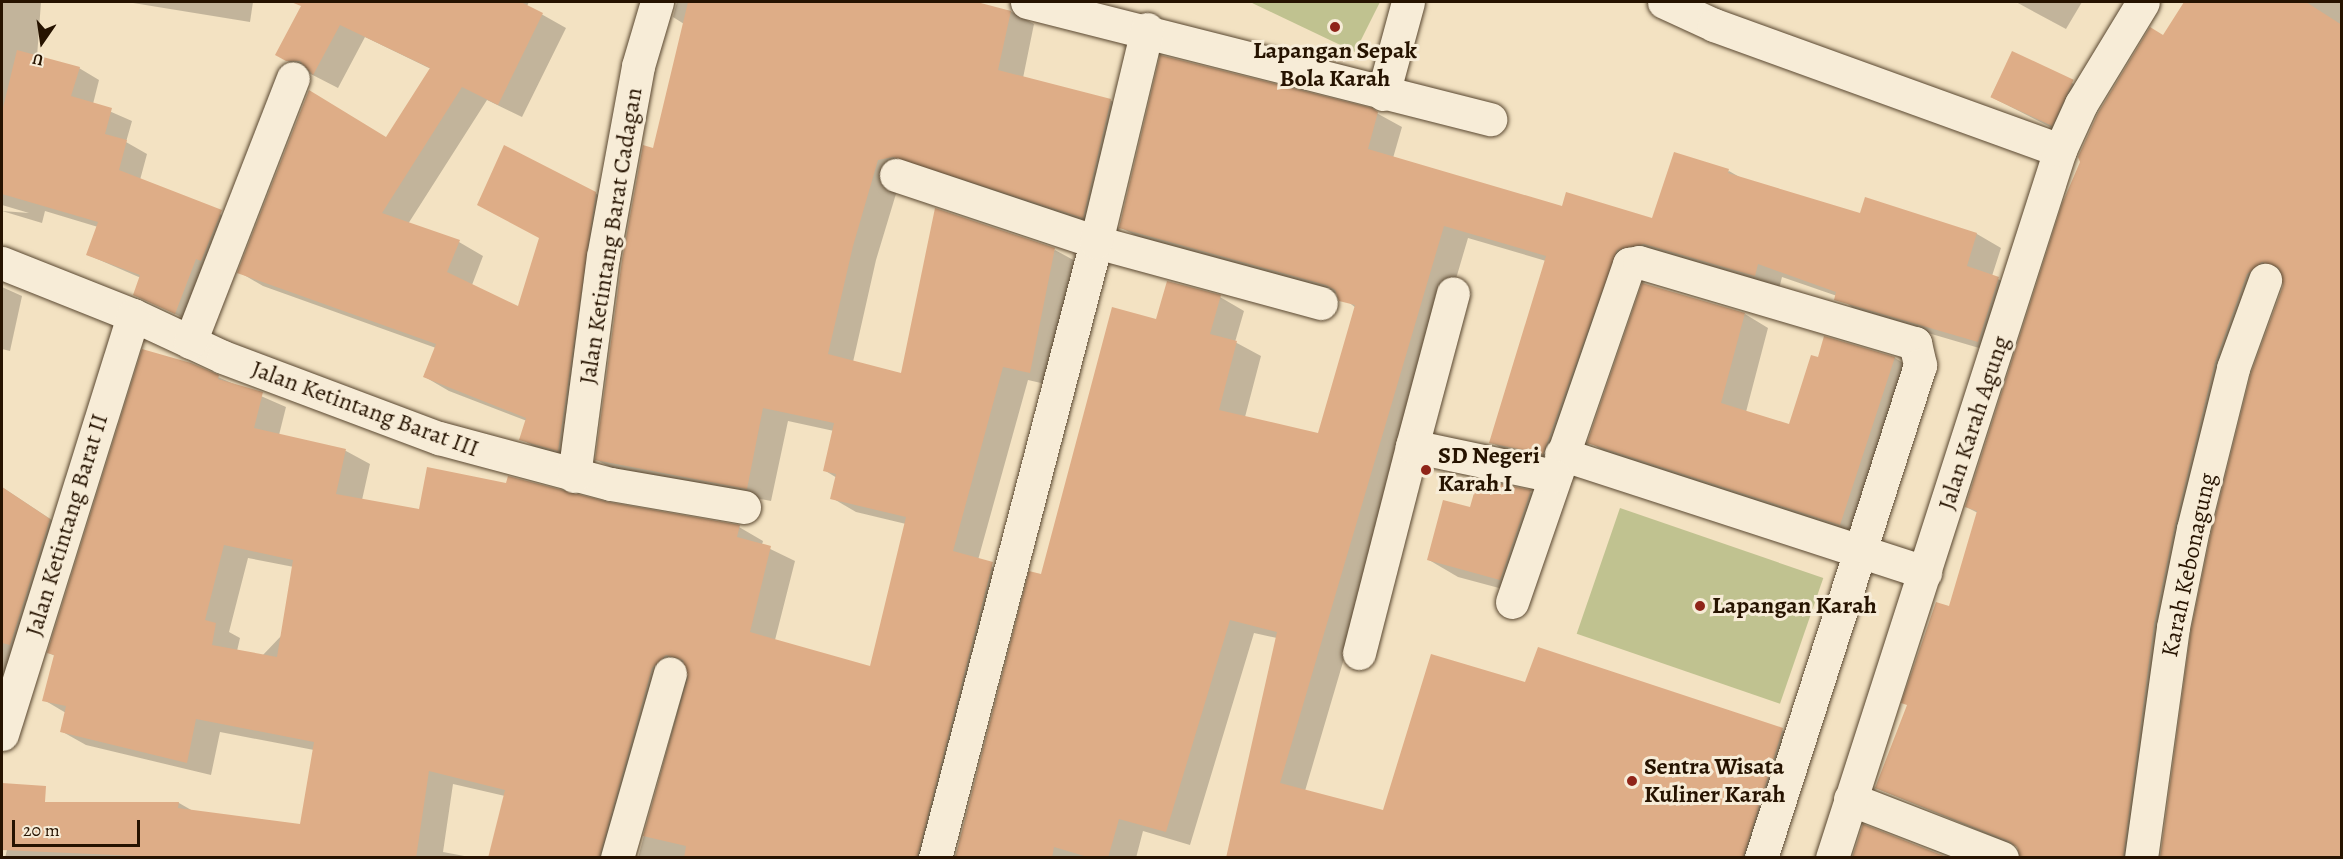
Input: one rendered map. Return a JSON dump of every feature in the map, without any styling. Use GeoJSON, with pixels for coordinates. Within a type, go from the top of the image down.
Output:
{"type":"FeatureCollection","features":[{"type":"Feature","properties":{"kind":"street"},"geometry":{"type":"LineString","coordinates":[[1027,2],[1147,29],[1383,94],[1490,119]]}},
{"type":"Feature","properties":{"kind":"street"},"geometry":{"type":"LineString","coordinates":[[1383,94],[1408,2]]}},
{"type":"Feature","properties":{"kind":"street"},"geometry":{"type":"LineString","coordinates":[[1664,2],[1714,26],[2060,150]]}},
{"type":"Feature","properties":{"kind":"street","name":"Jalan Karah Agung"},"geometry":{"type":"LineString","coordinates":[[1832,858],[2060,150],[2081,104],[2144,2]]}},
{"type":"Feature","properties":{"kind":"street","name":"Jalan Ketintang Barat Cadagan"},"geometry":{"type":"LineString","coordinates":[[574,476],[603,257],[638,66],[653,3]]}},
{"type":"Feature","properties":{"kind":"street"},"geometry":{"type":"LineString","coordinates":[[935,858],[1096,242],[1147,29]]}},
{"type":"Feature","properties":{"kind":"street"},"geometry":{"type":"LineString","coordinates":[[190,342],[293,78]]}},
{"type":"Feature","properties":{"kind":"street"},"geometry":{"type":"LineString","coordinates":[[896,175],[1096,242],[1321,303]]}},
{"type":"Feature","properties":{"kind":"street"},"geometry":{"type":"LineString","coordinates":[[1512,602],[1622,275],[1633,262],[1903,337],[1918,346],[1920,365],[1761,858]]}},
{"type":"Feature","properties":{"kind":"street","name":"Jalan Ketintang Barat III"},"geometry":{"type":"LineString","coordinates":[[2,263],[134,315],[190,342],[439,438],[574,476],[744,507]]}},
{"type":"Feature","properties":{"kind":"street","name":"Karah Kebonagung"},"geometry":{"type":"LineString","coordinates":[[2141,858],[2173,627],[2193,529],[2233,368],[2265,280]]}},
{"type":"Feature","properties":{"kind":"street"},"geometry":{"type":"LineString","coordinates":[[1359,653],[1453,293]]}},
{"type":"Feature","properties":{"kind":"street","name":"Jalan Ketintang Barat II"},"geometry":{"type":"LineString","coordinates":[[2,734],[134,315]]}},
{"type":"Feature","properties":{"kind":"street"},"geometry":{"type":"LineString","coordinates":[[1412,446],[1557,465],[1860,551],[1925,572]]}},
{"type":"Feature","properties":{"kind":"street"},"geometry":{"type":"LineString","coordinates":[[617,858],[670,673]]}},
{"type":"Feature","properties":{"kind":"street"},"geometry":{"type":"LineString","coordinates":[[1850,799],[2002,858]]}},
{"type":"Feature","properties":{"kind":"green space","name":"Lapangan Sepak Bola Karah"},"geometry":{"type":"Polygon","coordinates":[[[1250,2],[1380,2],[1355,52],[1250,2]]]}},
{"type":"Feature","properties":{"kind":"green space","name":"Lapangan Karah"},"geometry":{"type":"Polygon","coordinates":[[[1620,508],[1823,578],[1780,704],[1577,634],[1620,508]]]}},
{"type":"Feature","properties":{"kind":"building"},"geometry":{"type":"Polygon","coordinates":[[[291,2],[521,2],[543,13],[498,105],[462,87],[382,213],[460,240],[447,272],[518,306],[539,238],[477,205],[504,145],[596,192],[558,451],[519,440],[526,418],[423,377],[436,344],[237,273],[309,90],[386,137],[430,68],[340,25],[313,75],[300,61],[286,61],[275,55],[301,6],[291,2]]]}},
{"type":"Feature","properties":{"kind":"building"},"geometry":{"type":"Polygon","coordinates":[[[688,2],[977,2],[1011,11],[998,70],[1111,99],[1083,218],[893,157],[878,160],[853,246],[828,354],[901,373],[935,208],[1055,248],[1030,373],[1003,367],[953,551],[993,562],[917,858],[684,858],[686,846],[643,836],[688,678],[683,660],[666,655],[652,668],[599,858],[488,858],[505,790],[429,771],[416,858],[183,858],[2,850],[2,783],[46,786],[45,802],[179,802],[178,808],[300,824],[314,742],[196,719],[187,763],[60,732],[66,706],[42,701],[54,655],[47,653],[142,349],[191,363],[219,375],[218,379],[263,392],[254,428],[346,449],[336,494],[419,509],[427,467],[506,483],[508,476],[608,502],[740,525],[737,537],[771,546],[750,632],[870,666],[906,517],[830,499],[836,474],[823,471],[834,423],[763,408],[747,489],[595,460],[622,260],[643,145],[653,148],[688,2]],[[224,545],[205,620],[216,623],[212,645],[277,657],[293,560],[224,545]]]}},
{"type":"Feature","properties":{"kind":"building"},"geometry":{"type":"Polygon","coordinates":[[[2184,2],[2306,2],[2342,25],[2342,858],[2160,858],[2191,630],[2211,533],[2251,373],[2283,286],[2279,268],[2262,262],[2247,274],[2215,362],[2175,525],[2154,624],[2123,858],[2020,858],[2017,847],[2009,841],[1875,788],[1907,705],[1901,703],[1936,602],[1949,606],[1977,511],[1965,507],[2062,204],[2080,162],[2078,157],[2098,113],[2150,27],[2163,35],[2184,2]]]}},
{"type":"Feature","properties":{"kind":"building"},"geometry":{"type":"Polygon","coordinates":[[[17,50],[80,67],[71,96],[112,108],[105,134],[127,140],[119,170],[222,210],[201,261],[196,259],[175,314],[133,295],[140,275],[86,255],[98,222],[2,194],[2,112],[17,50]]]}},
{"type":"Feature","properties":{"kind":"building"},"geometry":{"type":"Polygon","coordinates":[[[2012,51],[2074,80],[2052,126],[1990,97],[2012,51]]]}},
{"type":"Feature","properties":{"kind":"building"},"geometry":{"type":"Polygon","coordinates":[[[1160,55],[1372,108],[1378,112],[1368,149],[1562,206],[1566,192],[1652,218],[1674,152],[1729,169],[1728,173],[1860,213],[1865,197],[1977,233],[1967,266],[1999,277],[1978,342],[1834,300],[1836,292],[1758,264],[1755,276],[1644,244],[1617,250],[1543,454],[1489,443],[1546,256],[1444,226],[1280,783],[1383,810],[1431,654],[1525,682],[1538,647],[1783,728],[1743,858],[1226,858],[1277,632],[1230,620],[1166,832],[1119,819],[1108,858],[1091,858],[1054,847],[1052,858],[955,858],[1029,571],[1041,574],[1112,307],[1156,319],[1167,281],[1221,295],[1210,334],[1237,341],[1219,410],[1318,433],[1355,305],[1339,301],[1335,290],[1326,285],[1119,228],[1160,55]]]}},
{"type":"Feature","properties":{"kind":"building"},"geometry":{"type":"Polygon","coordinates":[[[1642,283],[1745,313],[1721,403],[1789,424],[1811,355],[1818,357],[1824,336],[1895,357],[1840,525],[1587,443],[1642,283]]]}},
{"type":"Feature","properties":{"kind":"building"},"geometry":{"type":"Polygon","coordinates":[[[1478,479],[1531,490],[1500,580],[1427,560],[1443,500],[1470,507],[1478,479]]]}},
{"type":"Feature","properties":{"kind":"building"},"geometry":{"type":"Polygon","coordinates":[[[2,487],[50,519],[10,645],[2,643],[2,487]]]}},
{"type":"Feature","properties":{"kind":"building"},"geometry":{"type":"Polygon","coordinates":[[[1863,824],[1949,858],[1852,858],[1863,824]]]}},
{"type":"Feature","properties":{"kind":"place","name":"Lapangan Sepak Bola Karah"},"geometry":{"type":"Point","coordinates":[1335,27]}},
{"type":"Feature","properties":{"kind":"place","name":"SD Negeri Karah I"},"geometry":{"type":"Point","coordinates":[1426,470]}},
{"type":"Feature","properties":{"kind":"place","name":"Lapangan Karah"},"geometry":{"type":"Point","coordinates":[1700,606]}},
{"type":"Feature","properties":{"kind":"place","name":"Sentra Wisata Kuliner Karah"},"geometry":{"type":"Point","coordinates":[1632,781]}}]}
